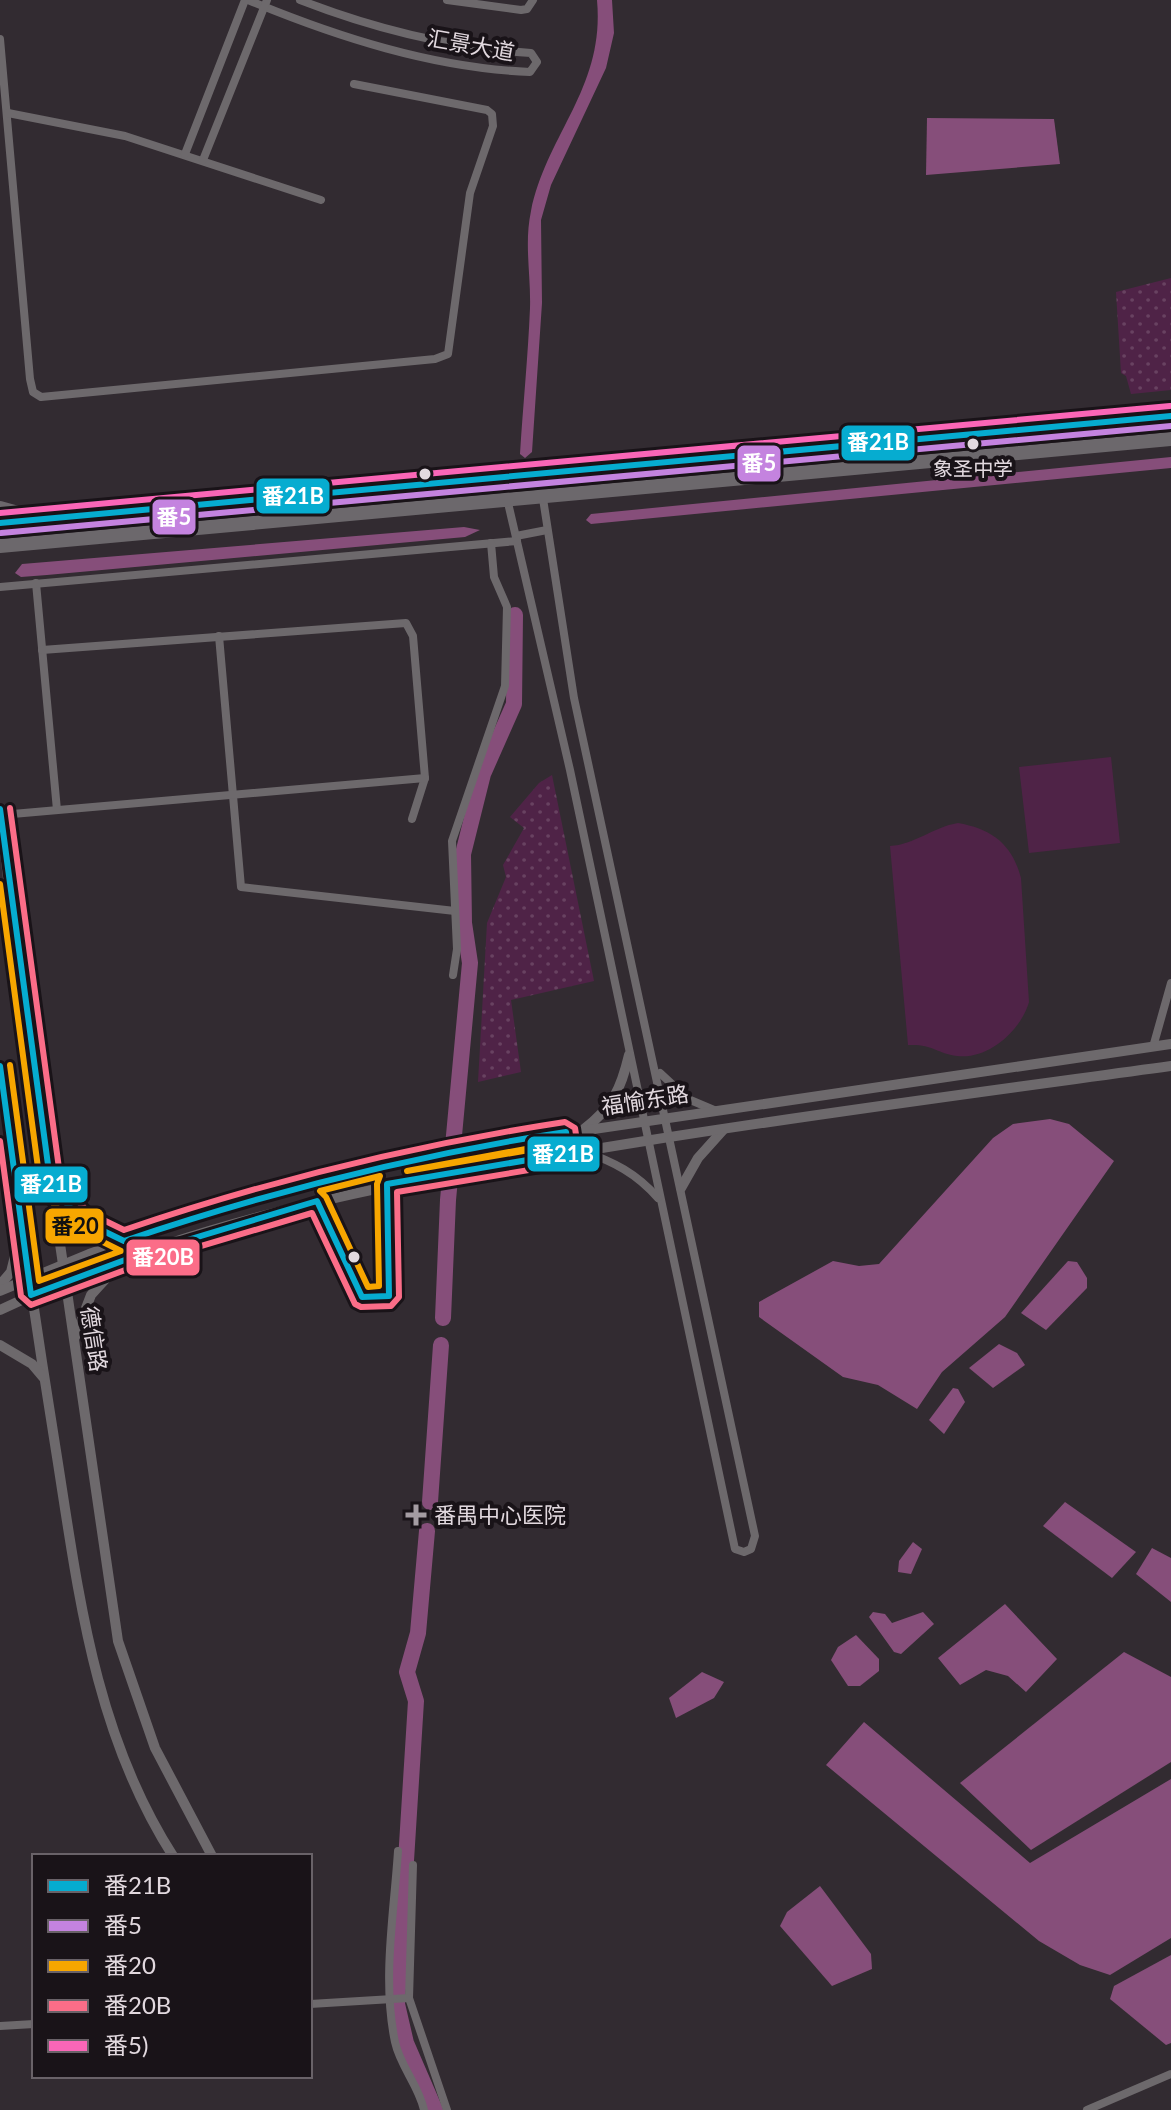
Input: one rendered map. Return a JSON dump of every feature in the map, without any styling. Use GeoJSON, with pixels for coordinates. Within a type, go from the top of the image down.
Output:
{"type":"FeatureCollection","features":[{"type":"Feature","properties":{"kind":"highway"},"geometry":{"type":"LineString","coordinates":[[0,523],[1171,416]]}},
{"type":"Feature","properties":{"kind":"highway"},"geometry":{"type":"LineString","coordinates":[[0,546],[1171,439]]}},
{"type":"Feature","properties":{"kind":"highway"},"geometry":{"type":"LineString","coordinates":[[573,470],[576,492]]}},
{"type":"Feature","properties":{"kind":"highway"},"geometry":{"type":"LineString","coordinates":[[470,479],[473,502]]}},
{"type":"Feature","properties":{"kind":"highway"},"geometry":{"type":"LineString","coordinates":[[0,508],[45,518]]}},
{"type":"Feature","properties":{"kind":"street","name":"汇景大道"},"geometry":{"type":"LineString","coordinates":[[247,0],[265,3],[338,34],[427,57],[530,72],[537,62],[531,53],[431,38],[366,23],[300,0]]}},
{"type":"Feature","properties":{"kind":"street"},"geometry":{"type":"LineString","coordinates":[[185,154],[247,0]]}},
{"type":"Feature","properties":{"kind":"street"},"geometry":{"type":"LineString","coordinates":[[447,0],[521,10],[527,9],[533,0]]}},
{"type":"Feature","properties":{"kind":"street"},"geometry":{"type":"LineString","coordinates":[[203,160],[265,3]]}},
{"type":"Feature","properties":{"kind":"street"},"geometry":{"type":"LineString","coordinates":[[0,39],[30,379],[37,395],[269,377],[442,357],[451,350],[460,254],[470,193],[493,126],[492,114],[487,110],[354,84]]}},
{"type":"Feature","properties":{"kind":"street"},"geometry":{"type":"LineString","coordinates":[[8,113],[112,133],[321,200]]}},
{"type":"Feature","properties":{"kind":"street"},"geometry":{"type":"LineString","coordinates":[[502,477],[570,770],[735,1549],[744,1552],[751,1549],[755,1536],[667,1117],[574,698],[539,473]]}},
{"type":"Feature","properties":{"kind":"street"},"geometry":{"type":"LineString","coordinates":[[0,587],[491,543],[547,530]]}},
{"type":"Feature","properties":{"kind":"street"},"geometry":{"type":"LineString","coordinates":[[453,975],[457,949],[452,841],[505,686],[507,607],[494,577],[491,543]]}},
{"type":"Feature","properties":{"kind":"street"},"geometry":{"type":"LineString","coordinates":[[36,583],[57,810]]}},
{"type":"Feature","properties":{"kind":"street"},"geometry":{"type":"LineString","coordinates":[[42,650],[406,623],[413,636],[425,778],[412,819]]}},
{"type":"Feature","properties":{"kind":"street"},"geometry":{"type":"LineString","coordinates":[[219,636],[241,887],[455,911]]}},
{"type":"Feature","properties":{"kind":"street"},"geometry":{"type":"LineString","coordinates":[[1,815],[425,778]]}},
{"type":"Feature","properties":{"kind":"street","name":"德信路"},"geometry":{"type":"LineString","coordinates":[[0,809],[51,1187],[118,1641],[155,1748],[211,1854]]}},
{"type":"Feature","properties":{"kind":"street"},"geometry":{"type":"LineString","coordinates":[[1153,1047],[1171,983]]}},
{"type":"Feature","properties":{"kind":"street","name":"福愉东路"},"geometry":{"type":"LineString","coordinates":[[0,1288],[124,1241],[268,1193],[432,1153],[1171,1044]]}},
{"type":"Feature","properties":{"kind":"street"},"geometry":{"type":"LineString","coordinates":[[581,1130],[616,1098],[629,1055]]}},
{"type":"Feature","properties":{"kind":"street"},"geometry":{"type":"LineString","coordinates":[[0,1066],[31,1295],[82,1614],[100,1696],[137,1791],[172,1854]]}},
{"type":"Feature","properties":{"kind":"street"},"geometry":{"type":"LineString","coordinates":[[655,1066],[672,1088],[714,1110]]}},
{"type":"Feature","properties":{"kind":"street","name":"福愉东路"},"geometry":{"type":"LineString","coordinates":[[0,1310],[123,1260],[294,1207],[430,1176],[670,1137],[1171,1066]]}},
{"type":"Feature","properties":{"kind":"street"},"geometry":{"type":"LineString","coordinates":[[681,1188],[698,1158],[724,1129]]}},
{"type":"Feature","properties":{"kind":"street"},"geometry":{"type":"LineString","coordinates":[[566,1132],[569,1153]]}},
{"type":"Feature","properties":{"kind":"street"},"geometry":{"type":"LineString","coordinates":[[582,1151],[618,1164],[642,1179],[660,1201]]}},
{"type":"Feature","properties":{"kind":"street"},"geometry":{"type":"LineString","coordinates":[[51,1187],[85,1224],[104,1236],[124,1241]]}},
{"type":"Feature","properties":{"kind":"street"},"geometry":{"type":"LineString","coordinates":[[0,1288],[11,1272],[19,1249],[21,1222]]}},
{"type":"Feature","properties":{"kind":"street"},"geometry":{"type":"LineString","coordinates":[[74,1342],[91,1295],[123,1260]]}},
{"type":"Feature","properties":{"kind":"street"},"geometry":{"type":"LineString","coordinates":[[0,1345],[32,1364],[44,1378]]}},
{"type":"Feature","properties":{"kind":"street"},"geometry":{"type":"LineString","coordinates":[[398,1851],[390,1999],[396,2047],[421,2096],[424,2110]]}},
{"type":"Feature","properties":{"kind":"street"},"geometry":{"type":"LineString","coordinates":[[413,1865],[407,1998],[447,2110]]}},
{"type":"Feature","properties":{"kind":"street"},"geometry":{"type":"LineString","coordinates":[[312,2004],[407,1998]]}},
{"type":"Feature","properties":{"kind":"street"},"geometry":{"type":"LineString","coordinates":[[0,2026],[32,2024]]}},
{"type":"Feature","properties":{"kind":"street"},"geometry":{"type":"LineString","coordinates":[[1087,2110],[1171,2074]]}},
{"type":"Feature","properties":{"kind":"shaded area"},"geometry":{"type":"Polygon","coordinates":[[[597,0],[612,0],[614,33],[606,68],[551,185],[541,220],[542,303],[532,452],[525,458],[520,454],[530,308],[529,223],[539,183],[584,85],[592,59],[597,31],[597,0]]]}},
{"type":"Feature","properties":{"kind":"shaded area"},"geometry":{"type":"Polygon","coordinates":[[[927,118],[1054,119],[1060,164],[926,175],[927,118]]]}},
{"type":"Feature","properties":{"kind":"shaded area"},"geometry":{"type":"Polygon","coordinates":[[[1171,278],[1171,390],[1131,394],[1126,376],[1121,373],[1116,292],[1171,278]]]}},
{"type":"Feature","properties":{"kind":"shaded area"},"geometry":{"type":"Polygon","coordinates":[[[1171,457],[1171,468],[591,524],[586,520],[591,514],[1171,457]]]}},
{"type":"Feature","properties":{"kind":"shaded area"},"geometry":{"type":"Polygon","coordinates":[[[464,527],[480,530],[465,537],[47,575],[21,577],[15,573],[22,564],[464,527]]]}},
{"type":"Feature","properties":{"kind":"shaded area"},"geometry":{"type":"Polygon","coordinates":[[[1111,757],[1120,843],[1029,853],[1019,767],[1111,757]]]}},
{"type":"Feature","properties":{"kind":"shaded area"},"geometry":{"type":"Polygon","coordinates":[[[552,775],[594,981],[511,1000],[521,1072],[478,1082],[487,923],[506,877],[503,865],[524,828],[510,817],[539,783],[552,775]]]}},
{"type":"Feature","properties":{"kind":"shaded area"},"geometry":{"type":"Polygon","coordinates":[[[958,823],[991,834],[1006,847],[1017,866],[1021,878],[1029,1002],[1019,1023],[1002,1041],[969,1056],[908,1045],[890,846],[907,843],[958,823]]]}},
{"type":"Feature","properties":{"kind":"shaded area"},"geometry":{"type":"Polygon","coordinates":[[[1050,1119],[1069,1124],[1114,1161],[1005,1317],[942,1372],[917,1409],[878,1385],[843,1377],[759,1317],[759,1302],[833,1261],[859,1266],[879,1264],[993,1138],[1013,1124],[1050,1119]]]}},
{"type":"Feature","properties":{"kind":"shaded area"},"geometry":{"type":"Polygon","coordinates":[[[1068,1261],[1077,1262],[1087,1278],[1087,1288],[1046,1330],[1021,1313],[1068,1261]]]}},
{"type":"Feature","properties":{"kind":"shaded area"},"geometry":{"type":"Polygon","coordinates":[[[999,1344],[1017,1353],[1025,1365],[993,1388],[969,1368],[999,1344]]]}},
{"type":"Feature","properties":{"kind":"shaded area"},"geometry":{"type":"Polygon","coordinates":[[[953,1388],[958,1389],[965,1402],[944,1434],[929,1420],[953,1388]]]}},
{"type":"Feature","properties":{"kind":"shaded area"},"geometry":{"type":"Polygon","coordinates":[[[1065,1502],[1136,1552],[1112,1578],[1043,1526],[1065,1502]]]}},
{"type":"Feature","properties":{"kind":"shaded area"},"geometry":{"type":"Polygon","coordinates":[[[913,1542],[922,1549],[911,1574],[898,1572],[899,1561],[913,1542]]]}},
{"type":"Feature","properties":{"kind":"shaded area"},"geometry":{"type":"Polygon","coordinates":[[[1152,1548],[1171,1558],[1171,1602],[1136,1574],[1152,1548]]]}},
{"type":"Feature","properties":{"kind":"shaded area"},"geometry":{"type":"Polygon","coordinates":[[[1005,1604],[1057,1659],[1026,1692],[1008,1676],[986,1670],[960,1685],[938,1658],[1005,1604]]]}},
{"type":"Feature","properties":{"kind":"shaded area"},"geometry":{"type":"Polygon","coordinates":[[[873,1612],[885,1614],[892,1623],[923,1612],[934,1624],[901,1654],[894,1652],[869,1617],[873,1612]]]}},
{"type":"Feature","properties":{"kind":"shaded area"},"geometry":{"type":"Polygon","coordinates":[[[856,1635],[879,1659],[879,1671],[860,1686],[848,1686],[831,1660],[838,1647],[856,1635]]]}},
{"type":"Feature","properties":{"kind":"shaded area"},"geometry":{"type":"Polygon","coordinates":[[[1124,1652],[1171,1677],[1171,1762],[1031,1850],[960,1783],[1124,1652]]]}},
{"type":"Feature","properties":{"kind":"shaded area"},"geometry":{"type":"Polygon","coordinates":[[[702,1672],[724,1682],[714,1698],[676,1718],[669,1698],[702,1672]]]}},
{"type":"Feature","properties":{"kind":"shaded area"},"geometry":{"type":"Polygon","coordinates":[[[864,1722],[1030,1863],[1171,1779],[1171,1938],[1110,1975],[1080,1965],[1039,1941],[826,1765],[864,1722]]]}},
{"type":"Feature","properties":{"kind":"shaded area"},"geometry":{"type":"Polygon","coordinates":[[[820,1886],[871,1954],[872,1969],[832,1986],[780,1926],[787,1912],[820,1886]]]}},
{"type":"Feature","properties":{"kind":"shaded area"},"geometry":{"type":"Polygon","coordinates":[[[1171,1955],[1171,2043],[1166,2045],[1110,1999],[1114,1986],[1171,1955]]]}},
{"type":"Feature","properties":{"kind":"waterway"},"geometry":{"type":"LineString","coordinates":[[443,1318],[448,1200],[470,963],[464,923],[463,854],[483,774],[514,704],[515,615]]}},
{"type":"Feature","properties":{"kind":"waterway"},"geometry":{"type":"LineString","coordinates":[[430,1502],[441,1345]]}},
{"type":"Feature","properties":{"kind":"waterway"},"geometry":{"type":"LineString","coordinates":[[427,1531],[418,1633],[407,1672],[416,1701],[397,2004],[406,2043],[435,2110]]}},
{"type":"Feature","properties":{"kind":"transit line","name":"番5)"},"geometry":{"type":"LineString","coordinates":[[0,513],[1170,406]]}},
{"type":"Feature","properties":{"kind":"transit line","name":"番21B"},"geometry":{"type":"LineString","coordinates":[[0,523],[1171,416]]}},
{"type":"Feature","properties":{"kind":"transit line","name":"番5"},"geometry":{"type":"LineString","coordinates":[[1,533],[1171,426]]}},
{"type":"Feature","properties":{"kind":"transit line","name":"番20B"},"geometry":{"type":"LineString","coordinates":[[0,1141],[21,1296],[31,1305],[144,1263],[312,1213],[355,1304],[361,1307],[391,1306],[399,1297],[397,1192],[571,1163],[579,1154],[575,1128],[565,1122],[342,1166],[124,1230],[89,1213],[61,1183],[10,808]]}},
{"type":"Feature","properties":{"kind":"transit line","name":"番21B"},"geometry":{"type":"LineString","coordinates":[[0,809],[51,1187],[83,1221],[124,1241],[288,1191],[454,1152],[566,1132],[569,1153],[387,1184],[389,1296],[362,1297],[317,1201],[141,1254],[31,1295],[0,1066]]}},
{"type":"Feature","properties":{"kind":"transit line","name":"番20"},"geometry":{"type":"LineString","coordinates":[[0,884],[41,1190],[77,1229],[121,1251],[39,1281],[10,1065]]}},
{"type":"Feature","properties":{"kind":"transit line","name":"番20"},"geometry":{"type":"LineString","coordinates":[[558,1143],[558,1145],[407,1171],[558,1143]]}},
{"type":"Feature","properties":{"kind":"transit line","name":"番20"},"geometry":{"type":"LineString","coordinates":[[380,1176],[377,1184],[379,1286],[368,1287],[326,1197],[320,1191],[380,1176]]}},
{"type":"Feature","properties":{"kind":"place","name":"象圣中学"},"geometry":{"type":"Point","coordinates":[973,444]}},
{"type":"Feature","properties":{"kind":"place","name":"番禺中心医院"},"geometry":{"type":"Point","coordinates":[416,1515]}}]}
